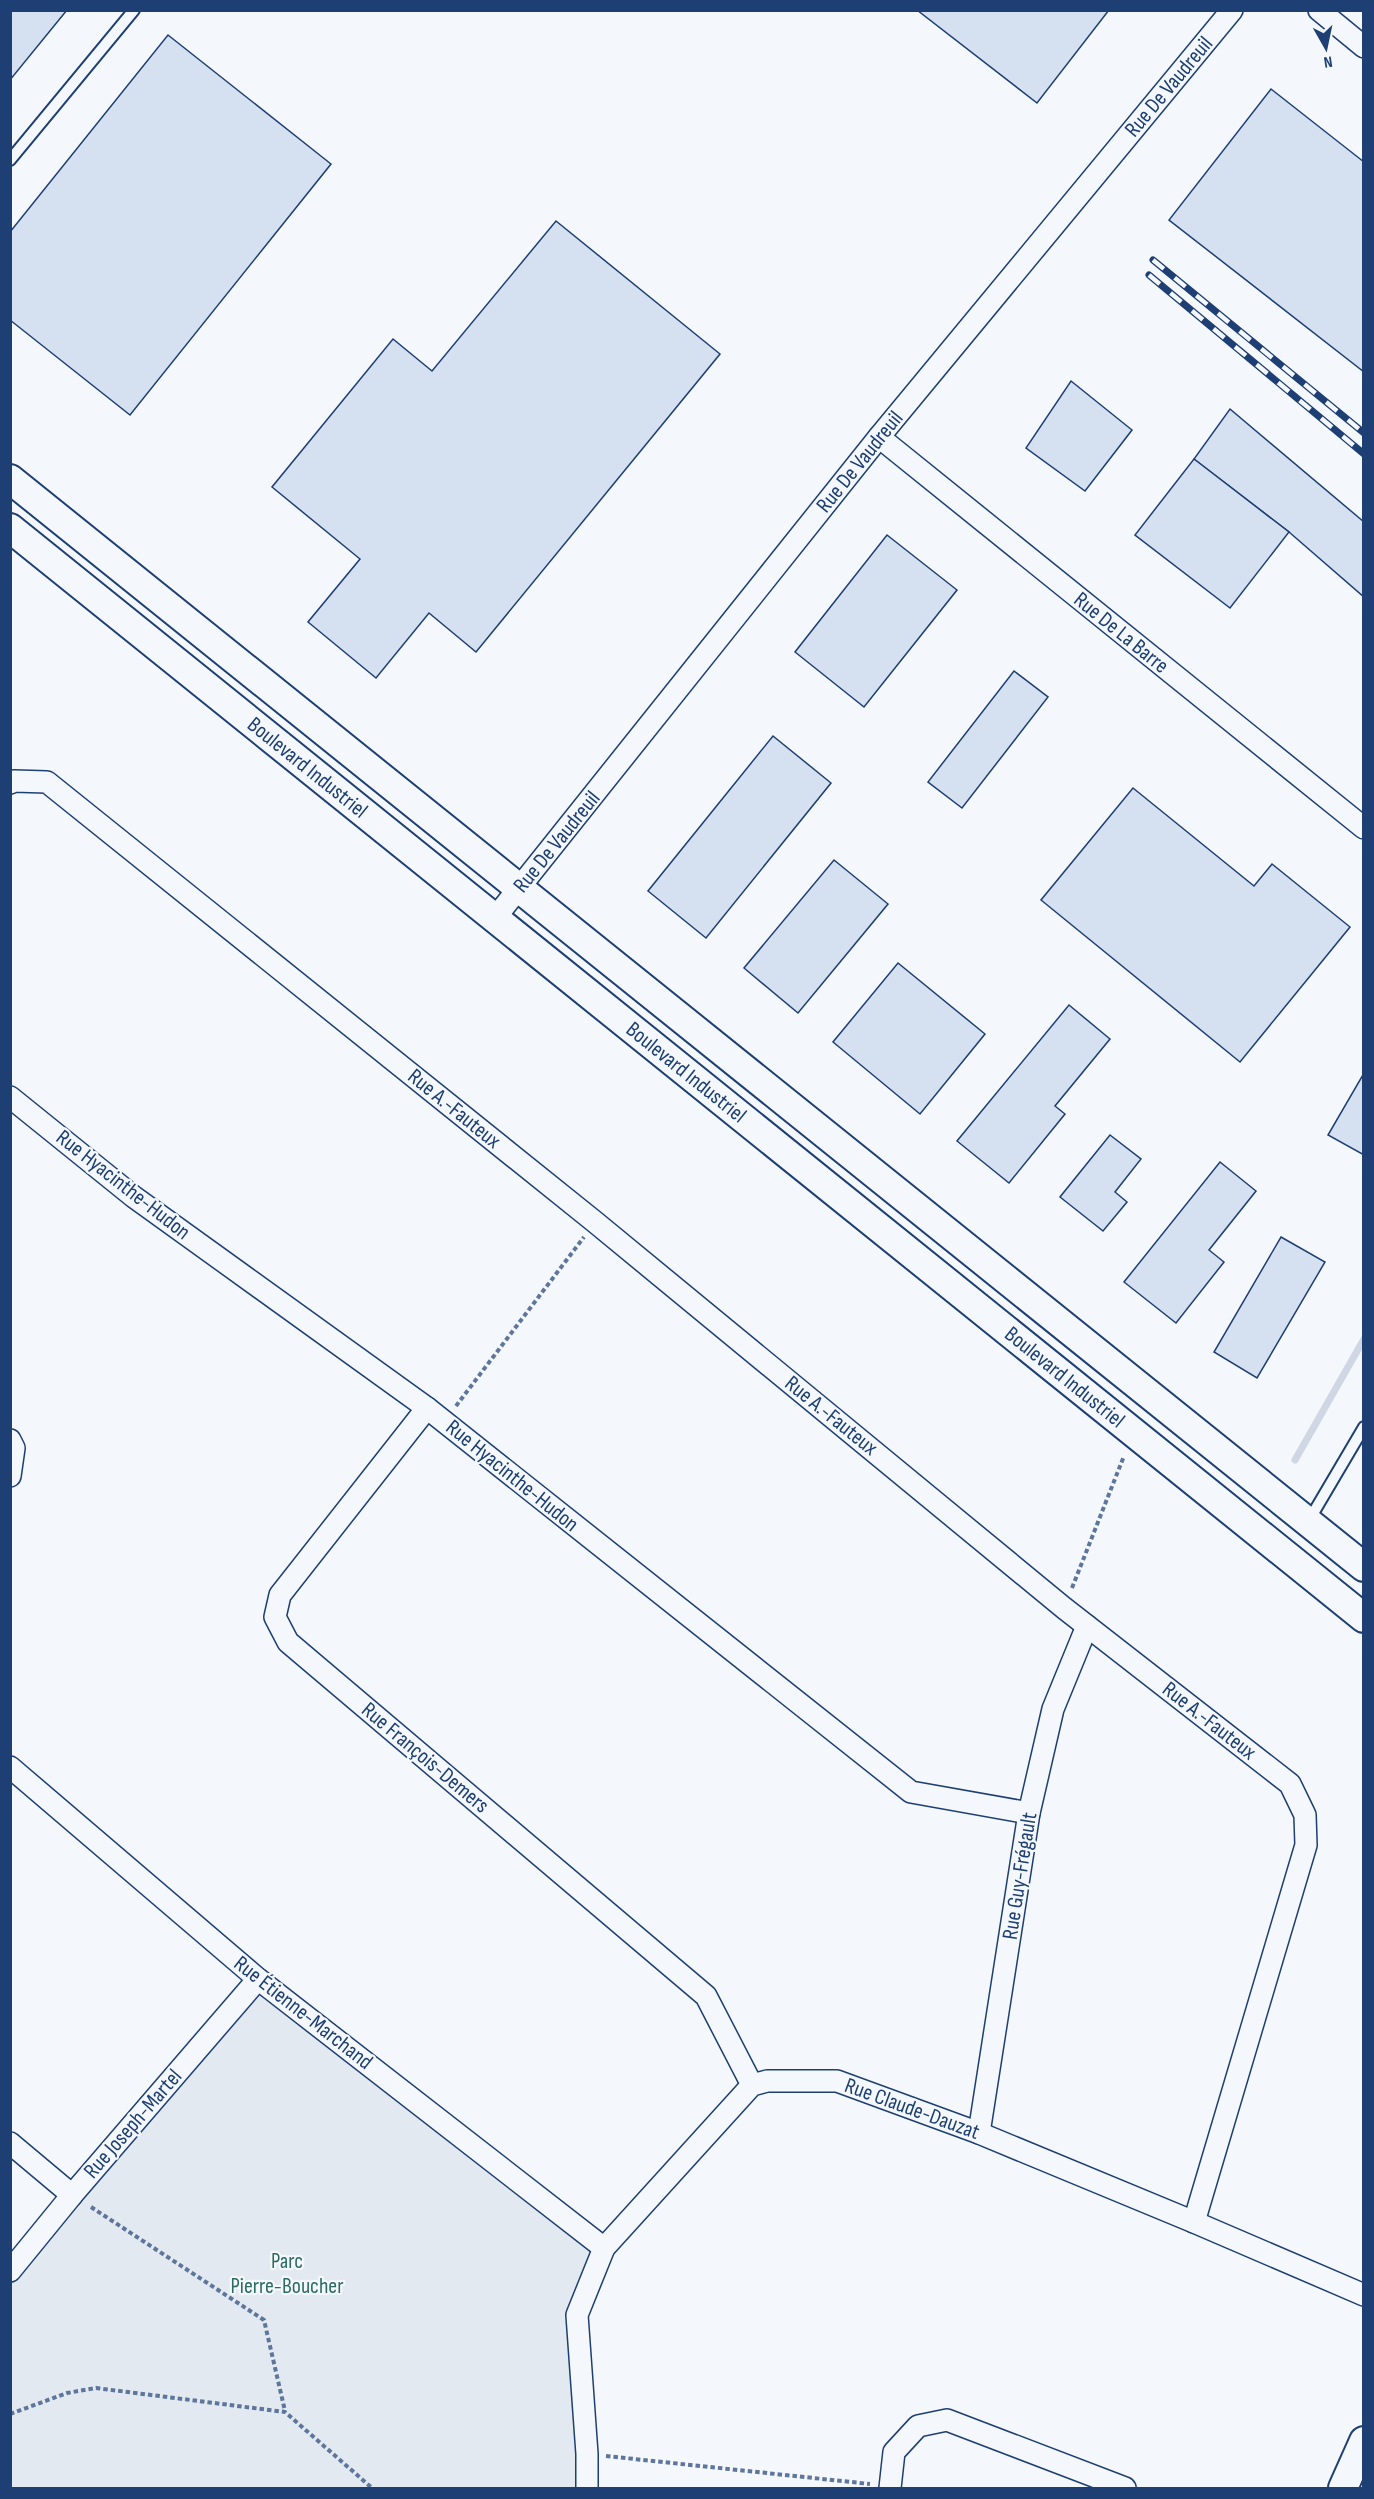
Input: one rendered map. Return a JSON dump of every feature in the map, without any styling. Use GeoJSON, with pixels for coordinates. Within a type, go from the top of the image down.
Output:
{"type":"FeatureCollection","features":[{"type":"Feature","properties":{"kind":"street","name":"Rue De Vaudreuil"},"geometry":{"type":"LineString","coordinates":[[495,918],[879,437],[1232,10]]}},
{"type":"Feature","properties":{"kind":"street"},"geometry":{"type":"LineString","coordinates":[[1319,10],[1364,47]]}},
{"type":"Feature","properties":{"kind":"street","name":"Rue De La Barre"},"geometry":{"type":"LineString","coordinates":[[879,437],[1364,828]]}},
{"type":"Feature","properties":{"kind":"street","name":"Boulevard Industriel"},"geometry":{"type":"LineString","coordinates":[[10,478],[1364,1567]]}},
{"type":"Feature","properties":{"kind":"street","name":"Boulevard Industriel"},"geometry":{"type":"LineString","coordinates":[[10,528],[1364,1618]]}},
{"type":"Feature","properties":{"kind":"street"},"geometry":{"type":"LineString","coordinates":[[58,566],[81,535]]}},
{"type":"Feature","properties":{"kind":"street","name":"Rue A.-Fauteux"},"geometry":{"type":"LineString","coordinates":[[10,783],[47,782],[595,1222],[1064,1608],[1290,1784],[1305,1815],[1306,1845],[1194,2222]]}},
{"type":"Feature","properties":{"kind":"street"},"geometry":{"type":"LineString","coordinates":[[668,1058],[695,1029]]}},
{"type":"Feature","properties":{"kind":"street"},"geometry":{"type":"LineString","coordinates":[[742,1117],[767,1087]]}},
{"type":"Feature","properties":{"kind":"street","name":"Rue Hyacinthe-Hudon"},"geometry":{"type":"LineString","coordinates":[[10,1097],[134,1197],[444,1421],[911,1792],[1029,1813]]}},
{"type":"Feature","properties":{"kind":"street"},"geometry":{"type":"LineString","coordinates":[[856,1210],[884,1181]]}},
{"type":"Feature","properties":{"kind":"street"},"geometry":{"type":"LineString","coordinates":[[1030,1350],[1055,1319]]}},
{"type":"Feature","properties":{"kind":"street","name":"Rue François-Demers"},"geometry":{"type":"LineString","coordinates":[[427,1408],[280,1595],[276,1617],[288,1642],[706,1996],[752,2085]]}},
{"type":"Feature","properties":{"kind":"street"},"geometry":{"type":"LineString","coordinates":[[10,1440],[14,1448],[10,1476]]}},
{"type":"Feature","properties":{"kind":"street"},"geometry":{"type":"LineString","coordinates":[[1195,1483],[1220,1452]]}},
{"type":"Feature","properties":{"kind":"street"},"geometry":{"type":"LineString","coordinates":[[1272,1544],[1302,1517]]}},
{"type":"Feature","properties":{"kind":"street","name":"Rue Guy-Frégault"},"geometry":{"type":"LineString","coordinates":[[979,2133],[1029,1813],[1053,1709],[1087,1626]]}},
{"type":"Feature","properties":{"kind":"street","name":"Rue Étienne-Marchand"},"geometry":{"type":"LineString","coordinates":[[10,1767],[258,1979],[604,2248]]}},
{"type":"Feature","properties":{"kind":"street","name":"Rue Joseph-Martel"},"geometry":{"type":"LineString","coordinates":[[10,2271],[72,2195],[258,1979]]}},
{"type":"Feature","properties":{"kind":"street","name":"Rue Claude-Dauzat"},"geometry":{"type":"LineString","coordinates":[[752,2085],[767,2081],[837,2081],[979,2133],[1364,2295]]}},
{"type":"Feature","properties":{"kind":"street"},"geometry":{"type":"LineString","coordinates":[[587,2488],[578,2315],[604,2248],[752,2085]]}},
{"type":"Feature","properties":{"kind":"street"},"geometry":{"type":"LineString","coordinates":[[10,2143],[72,2195]]}},
{"type":"Feature","properties":{"kind":"street"},"geometry":{"type":"LineString","coordinates":[[890,2487],[894,2452],[918,2426],[947,2420],[1125,2488]]}},
{"type":"Feature","properties":{"kind":"street"},"geometry":{"type":"LineString","coordinates":[[1343,2488],[1364,2442]]}},
{"type":"Feature","properties":{"kind":"lane"},"geometry":{"type":"LineString","coordinates":[[10,160],[134,10]]}},
{"type":"Feature","properties":{"kind":"lane"},"geometry":{"type":"LineString","coordinates":[[1302,1517],[1364,1427]]}},
{"type":"Feature","properties":{"kind":"path"},"geometry":{"type":"LineString","coordinates":[[444,1421],[595,1222]]}},
{"type":"Feature","properties":{"kind":"path"},"geometry":{"type":"LineString","coordinates":[[1064,1608],[1134,1433]]}},
{"type":"Feature","properties":{"kind":"path"},"geometry":{"type":"LineString","coordinates":[[72,2195],[264,2320],[285,2412]]}},
{"type":"Feature","properties":{"kind":"path"},"geometry":{"type":"LineString","coordinates":[[10,2414],[67,2393],[96,2388],[285,2412],[372,2488]]}},
{"type":"Feature","properties":{"kind":"path"},"geometry":{"type":"LineString","coordinates":[[587,2454],[890,2487]]}},
{"type":"Feature","properties":{"kind":"green space","name":"Parc Pierre-Boucher"},"geometry":{"type":"Polygon","coordinates":[[[258,1979],[604,2248],[578,2315],[587,2488],[11,2488],[11,2271],[258,1979]]]}},
{"type":"Feature","properties":{"kind":"building"},"geometry":{"type":"Polygon","coordinates":[[[10,10],[67,10],[10,80],[10,10]]]}},
{"type":"Feature","properties":{"kind":"building"},"geometry":{"type":"Polygon","coordinates":[[[917,10],[1109,10],[1037,103],[917,10]]]}},
{"type":"Feature","properties":{"kind":"building"},"geometry":{"type":"Polygon","coordinates":[[[168,35],[331,164],[130,415],[10,320],[10,232],[168,35]]]}},
{"type":"Feature","properties":{"kind":"building"},"geometry":{"type":"Polygon","coordinates":[[[1271,89],[1364,162],[1364,372],[1169,220],[1271,89]]]}},
{"type":"Feature","properties":{"kind":"building"},"geometry":{"type":"Polygon","coordinates":[[[556,221],[720,354],[476,652],[429,613],[376,678],[308,622],[360,559],[272,487],[393,339],[432,371],[556,221]]]}},
{"type":"Feature","properties":{"kind":"building"},"geometry":{"type":"Polygon","coordinates":[[[1071,381],[1132,430],[1085,491],[1026,448],[1071,381]]]}},
{"type":"Feature","properties":{"kind":"building"},"geometry":{"type":"Polygon","coordinates":[[[1230,409],[1364,522],[1364,597],[1289,532],[1194,459],[1230,409]]]}},
{"type":"Feature","properties":{"kind":"building"},"geometry":{"type":"Polygon","coordinates":[[[1194,459],[1289,532],[1230,608],[1135,535],[1194,459]]]}},
{"type":"Feature","properties":{"kind":"building"},"geometry":{"type":"Polygon","coordinates":[[[887,535],[957,590],[864,707],[795,652],[887,535]]]}},
{"type":"Feature","properties":{"kind":"building"},"geometry":{"type":"Polygon","coordinates":[[[1014,671],[1048,697],[962,808],[928,782],[1014,671]]]}},
{"type":"Feature","properties":{"kind":"building"},"geometry":{"type":"Polygon","coordinates":[[[773,736],[831,783],[706,938],[648,891],[773,736]]]}},
{"type":"Feature","properties":{"kind":"building"},"geometry":{"type":"Polygon","coordinates":[[[1133,788],[1254,886],[1272,864],[1350,927],[1240,1062],[1041,900],[1133,788]]]}},
{"type":"Feature","properties":{"kind":"building"},"geometry":{"type":"Polygon","coordinates":[[[834,860],[888,904],[798,1013],[744,968],[834,860]]]}},
{"type":"Feature","properties":{"kind":"building"},"geometry":{"type":"Polygon","coordinates":[[[898,963],[985,1034],[920,1114],[833,1042],[898,963]]]}},
{"type":"Feature","properties":{"kind":"building"},"geometry":{"type":"Polygon","coordinates":[[[1069,1005],[1110,1039],[1055,1106],[1065,1114],[1009,1183],[957,1141],[1069,1005]]]}},
{"type":"Feature","properties":{"kind":"building"},"geometry":{"type":"Polygon","coordinates":[[[1364,1073],[1364,1155],[1328,1135],[1364,1073]]]}},
{"type":"Feature","properties":{"kind":"building"},"geometry":{"type":"Polygon","coordinates":[[[1110,1135],[1141,1159],[1115,1192],[1127,1202],[1103,1231],[1060,1197],[1110,1135]]]}},
{"type":"Feature","properties":{"kind":"building"},"geometry":{"type":"Polygon","coordinates":[[[1220,1162],[1256,1191],[1209,1250],[1224,1262],[1176,1323],[1124,1282],[1220,1162]]]}},
{"type":"Feature","properties":{"kind":"building"},"geometry":{"type":"Polygon","coordinates":[[[1281,1237],[1325,1262],[1257,1378],[1214,1352],[1281,1237]]]}},
{"type":"Feature","properties":{"kind":"waterway"},"geometry":{"type":"LineString","coordinates":[[1295,1460],[1364,1339]]}},
{"type":"Feature","properties":{"kind":"railway"},"geometry":{"type":"LineString","coordinates":[[1153,260],[1364,433]]}},
{"type":"Feature","properties":{"kind":"railway"},"geometry":{"type":"LineString","coordinates":[[1149,275],[1364,454]]}}]}
